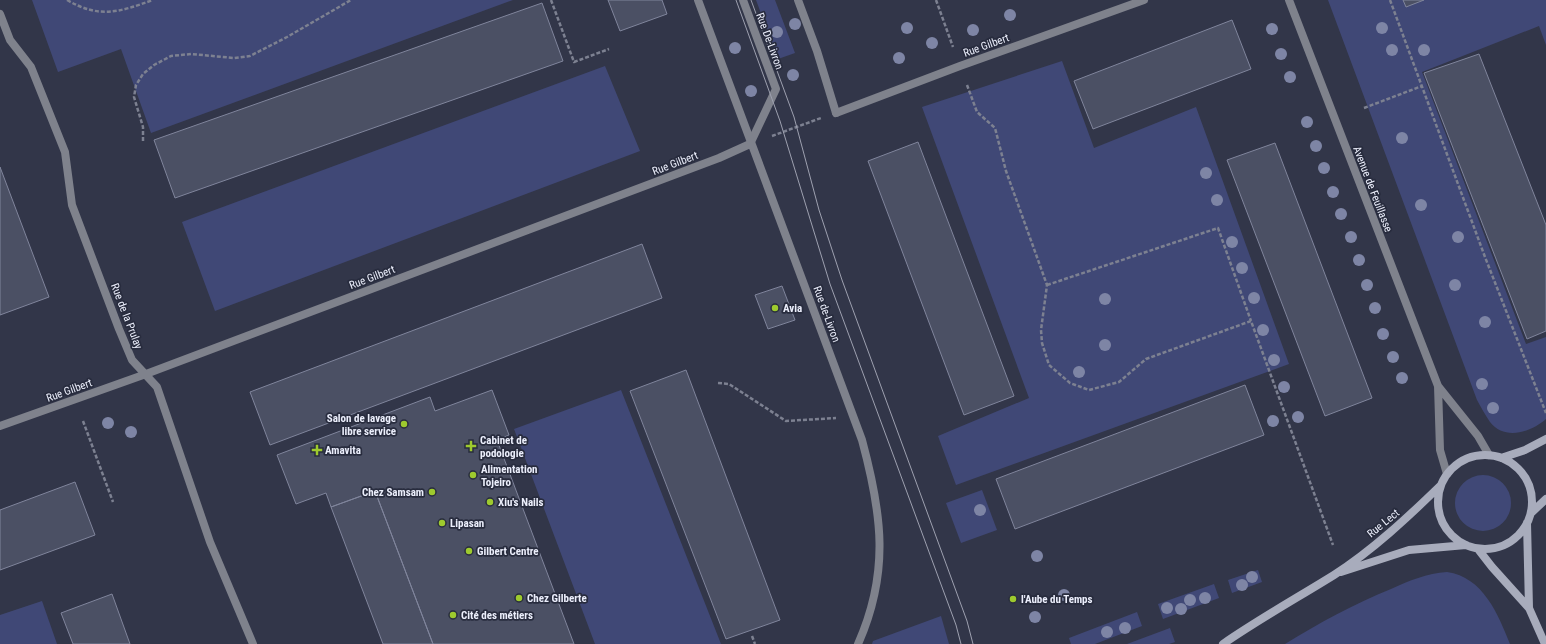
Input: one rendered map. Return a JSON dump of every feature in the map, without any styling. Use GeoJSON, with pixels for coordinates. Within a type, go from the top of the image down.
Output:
{"type":"FeatureCollection","features":[{"type":"Feature","properties":{"kind":"main road"},"geometry":{"type":"LineString","coordinates":[[1501,458],[1525,450],[1546,439]]}},
{"type":"Feature","properties":{"kind":"main road"},"geometry":{"type":"LineString","coordinates":[[1527,523],[1516,537],[1503,546],[1491,549],[1478,549],[1466,545],[1456,539],[1447,530],[1441,520],[1438,508],[1438,496],[1441,484],[1455,465],[1465,459],[1477,455],[1489,455],[1501,458],[1510,462],[1524,475],[1531,494],[1530,513],[1527,523],[1529,608]]}},
{"type":"Feature","properties":{"kind":"main road","name":"Rue Lect"},"geometry":{"type":"LineString","coordinates":[[1223,644],[1251,624],[1335,574],[1399,525],[1441,484]]}},
{"type":"Feature","properties":{"kind":"main road"},"geometry":{"type":"LineString","coordinates":[[1530,513],[1546,499]]}},
{"type":"Feature","properties":{"kind":"main road","name":"Rue Lect"},"geometry":{"type":"LineString","coordinates":[[1335,574],[1409,550],[1466,545]]}},
{"type":"Feature","properties":{"kind":"main road"},"geometry":{"type":"LineString","coordinates":[[1478,549],[1529,608],[1545,644]]}},
{"type":"Feature","properties":{"kind":"street","name":"Rue de-Livron"},"geometry":{"type":"LineString","coordinates":[[698,0],[750,144],[783,226],[862,440],[874,483],[880,524],[878,568],[870,612],[858,644]]}},
{"type":"Feature","properties":{"kind":"street","name":"Rue De-Livron"},"geometry":{"type":"LineString","coordinates":[[743,0],[776,89],[750,144]]}},
{"type":"Feature","properties":{"kind":"street"},"geometry":{"type":"LineString","coordinates":[[798,0],[817,51],[836,113]]}},
{"type":"Feature","properties":{"kind":"street","name":"Rue Gilbert"},"geometry":{"type":"LineString","coordinates":[[836,113],[960,66],[1144,0]]}},
{"type":"Feature","properties":{"kind":"street","name":"Avenue de Feuillasse"},"geometry":{"type":"LineString","coordinates":[[1289,0],[1438,386],[1478,436],[1489,455]]}},
{"type":"Feature","properties":{"kind":"street","name":"Rue de la Prulay"},"geometry":{"type":"LineString","coordinates":[[0,14],[10,40],[31,67],[65,152],[72,205],[132,360],[157,387],[200,516],[253,644]]}},
{"type":"Feature","properties":{"kind":"street","name":"Rue Gilbert"},"geometry":{"type":"LineString","coordinates":[[0,426],[146,374],[719,158],[750,144]]}},
{"type":"Feature","properties":{"kind":"street","name":"Avenue de Feuillasse"},"geometry":{"type":"LineString","coordinates":[[1438,386],[1440,450],[1447,474]]}},
{"type":"Feature","properties":{"kind":"path"},"geometry":{"type":"LineString","coordinates":[[67,0],[81,8],[103,13],[123,11],[152,0]]}},
{"type":"Feature","properties":{"kind":"path"},"geometry":{"type":"LineString","coordinates":[[143,140],[143,127],[134,97],[136,85],[143,74],[154,65],[171,56],[191,54],[234,58],[250,56],[287,37],[351,0]]}},
{"type":"Feature","properties":{"kind":"path"},"geometry":{"type":"LineString","coordinates":[[550,0],[574,62],[609,50]]}},
{"type":"Feature","properties":{"kind":"path"},"geometry":{"type":"LineString","coordinates":[[936,0],[953,47]]}},
{"type":"Feature","properties":{"kind":"path"},"geometry":{"type":"LineString","coordinates":[[1390,0],[1485,257],[1546,413]]}},
{"type":"Feature","properties":{"kind":"path"},"geometry":{"type":"LineString","coordinates":[[967,85],[977,112],[995,128],[1006,171],[1047,285],[1041,330],[1042,343],[1049,365],[1070,383],[1089,390],[1119,382],[1146,359],[1251,321]]}},
{"type":"Feature","properties":{"kind":"path"},"geometry":{"type":"LineString","coordinates":[[1364,108],[1422,86]]}},
{"type":"Feature","properties":{"kind":"path"},"geometry":{"type":"LineString","coordinates":[[750,144],[836,113]]}},
{"type":"Feature","properties":{"kind":"path"},"geometry":{"type":"LineString","coordinates":[[1047,285],[1218,228],[1333,545]]}},
{"type":"Feature","properties":{"kind":"path"},"geometry":{"type":"LineString","coordinates":[[718,383],[729,384],[786,421],[836,418]]}},
{"type":"Feature","properties":{"kind":"path"},"geometry":{"type":"LineString","coordinates":[[83,421],[113,502]]}},
{"type":"Feature","properties":{"kind":"path"},"geometry":{"type":"LineString","coordinates":[[752,636],[755,644]]}},
{"type":"Feature","properties":{"kind":"shaded area"},"geometry":{"type":"Polygon","coordinates":[[[32,0],[513,0],[151,133],[121,49],[58,72],[32,0]]]}},
{"type":"Feature","properties":{"kind":"shaded area"},"geometry":{"type":"Polygon","coordinates":[[[756,0],[775,0],[795,53],[778,59],[756,0]]]}},
{"type":"Feature","properties":{"kind":"shaded area"},"geometry":{"type":"Polygon","coordinates":[[[1328,0],[1546,0],[1546,45],[1539,26],[1422,72],[1526,344],[1546,337],[1546,419],[1533,428],[1526,431],[1510,433],[1496,428],[1490,422],[1477,400],[1328,0]]]}},
{"type":"Feature","properties":{"kind":"shaded area"},"geometry":{"type":"Polygon","coordinates":[[[1062,61],[1094,148],[1196,107],[1289,364],[956,485],[938,436],[1029,398],[922,107],[1062,61]]]}},
{"type":"Feature","properties":{"kind":"shaded area"},"geometry":{"type":"Polygon","coordinates":[[[605,66],[640,151],[215,311],[182,222],[605,66]]]}},
{"type":"Feature","properties":{"kind":"shaded area"},"geometry":{"type":"Polygon","coordinates":[[[621,390],[721,644],[595,644],[514,429],[621,390]]]}},
{"type":"Feature","properties":{"kind":"shaded area"},"geometry":{"type":"Polygon","coordinates":[[[1483,475],[1494,477],[1503,483],[1509,492],[1511,503],[1509,514],[1503,523],[1494,529],[1483,531],[1472,529],[1463,523],[1457,514],[1455,503],[1457,492],[1463,483],[1472,477],[1483,475]]]}},
{"type":"Feature","properties":{"kind":"shaded area"},"geometry":{"type":"Polygon","coordinates":[[[982,490],[997,530],[961,543],[946,503],[982,490]]]}},
{"type":"Feature","properties":{"kind":"shaded area"},"geometry":{"type":"Polygon","coordinates":[[[1258,570],[1262,582],[1232,593],[1228,580],[1258,570]]]}},
{"type":"Feature","properties":{"kind":"shaded area"},"geometry":{"type":"Polygon","coordinates":[[[1447,572],[1460,575],[1480,589],[1494,609],[1510,644],[1285,644],[1337,614],[1377,595],[1418,578],[1447,572]]]}},
{"type":"Feature","properties":{"kind":"shaded area"},"geometry":{"type":"Polygon","coordinates":[[[1214,584],[1219,598],[1163,619],[1158,604],[1214,584]]]}},
{"type":"Feature","properties":{"kind":"shaded area"},"geometry":{"type":"Polygon","coordinates":[[[42,601],[57,644],[0,644],[0,615],[42,601]]]}},
{"type":"Feature","properties":{"kind":"shaded area"},"geometry":{"type":"Polygon","coordinates":[[[1137,612],[1142,626],[1095,644],[1071,644],[1069,638],[1137,612]]]}},
{"type":"Feature","properties":{"kind":"shaded area"},"geometry":{"type":"Polygon","coordinates":[[[941,616],[949,644],[872,644],[873,641],[941,616]]]}},
{"type":"Feature","properties":{"kind":"shaded area"},"geometry":{"type":"Polygon","coordinates":[[[1170,628],[1175,642],[1169,644],[1127,644],[1170,628]]]}},
{"type":"Feature","properties":{"kind":"building"},"geometry":{"type":"Polygon","coordinates":[[[608,0],[662,0],[667,14],[620,31],[608,0]]]}},
{"type":"Feature","properties":{"kind":"building"},"geometry":{"type":"Polygon","coordinates":[[[1403,0],[1424,0],[1406,7],[1403,0]]]}},
{"type":"Feature","properties":{"kind":"building"},"geometry":{"type":"Polygon","coordinates":[[[542,3],[563,61],[175,198],[154,140],[542,3]]]}},
{"type":"Feature","properties":{"kind":"building"},"geometry":{"type":"Polygon","coordinates":[[[1232,20],[1251,69],[1093,129],[1074,81],[1232,20]]]}},
{"type":"Feature","properties":{"kind":"building"},"geometry":{"type":"Polygon","coordinates":[[[1479,54],[1546,225],[1546,331],[1527,339],[1424,73],[1479,54]]]}},
{"type":"Feature","properties":{"kind":"building"},"geometry":{"type":"Polygon","coordinates":[[[918,142],[1014,396],[964,415],[868,161],[918,142]]]}},
{"type":"Feature","properties":{"kind":"building"},"geometry":{"type":"Polygon","coordinates":[[[1275,143],[1372,398],[1325,416],[1227,160],[1275,143]]]}},
{"type":"Feature","properties":{"kind":"building"},"geometry":{"type":"Polygon","coordinates":[[[0,167],[49,297],[0,315],[0,167]]]}},
{"type":"Feature","properties":{"kind":"building"},"geometry":{"type":"Polygon","coordinates":[[[642,244],[662,298],[270,445],[250,392],[642,244]]]}},
{"type":"Feature","properties":{"kind":"building","name":"Avia"},"geometry":{"type":"Polygon","coordinates":[[[782,286],[795,320],[768,329],[755,295],[782,286]]]}},
{"type":"Feature","properties":{"kind":"building"},"geometry":{"type":"Polygon","coordinates":[[[686,370],[780,620],[726,639],[630,391],[686,370]]]}},
{"type":"Feature","properties":{"kind":"building"},"geometry":{"type":"Polygon","coordinates":[[[1245,385],[1264,435],[1015,529],[996,479],[1245,385]]]}},
{"type":"Feature","properties":{"kind":"building"},"geometry":{"type":"Polygon","coordinates":[[[492,390],[509,435],[497,440],[574,644],[433,644],[375,491],[331,507],[326,493],[296,504],[277,455],[430,397],[435,411],[492,390]]]}},
{"type":"Feature","properties":{"kind":"building"},"geometry":{"type":"Polygon","coordinates":[[[75,482],[95,535],[0,570],[0,510],[75,482]]]}},
{"type":"Feature","properties":{"kind":"building"},"geometry":{"type":"Polygon","coordinates":[[[375,491],[433,644],[383,644],[331,507],[375,491]]]}},
{"type":"Feature","properties":{"kind":"building"},"geometry":{"type":"Polygon","coordinates":[[[112,594],[130,644],[73,644],[61,613],[112,594]]]}},
{"type":"Feature","properties":{"kind":"tram line"},"geometry":{"type":"LineString","coordinates":[[736,0],[780,121],[830,284],[956,625],[961,644]]}},
{"type":"Feature","properties":{"kind":"tram line"},"geometry":{"type":"LineString","coordinates":[[751,0],[794,117],[819,210],[842,280],[967,621],[973,644]]}},
{"type":"Feature","properties":{"kind":"place","name":"Avia"},"geometry":{"type":"Point","coordinates":[775,308]}},
{"type":"Feature","properties":{"kind":"place","name":"Salon de lavage libre service"},"geometry":{"type":"Point","coordinates":[404,424]}},
{"type":"Feature","properties":{"kind":"place","name":"Cabinet de podologie"},"geometry":{"type":"Point","coordinates":[471,446]}},
{"type":"Feature","properties":{"kind":"place","name":"Amavita"},"geometry":{"type":"Point","coordinates":[317,450]}},
{"type":"Feature","properties":{"kind":"place","name":"Alimentation Tojeiro"},"geometry":{"type":"Point","coordinates":[473,475]}},
{"type":"Feature","properties":{"kind":"place","name":"Chez Samsam"},"geometry":{"type":"Point","coordinates":[432,492]}},
{"type":"Feature","properties":{"kind":"place","name":"Xiu's Nails"},"geometry":{"type":"Point","coordinates":[490,502]}},
{"type":"Feature","properties":{"kind":"place","name":"Lipasan"},"geometry":{"type":"Point","coordinates":[442,523]}},
{"type":"Feature","properties":{"kind":"place","name":"Gilbert Centre"},"geometry":{"type":"Point","coordinates":[469,551]}},
{"type":"Feature","properties":{"kind":"place","name":"Chez Gilberte"},"geometry":{"type":"Point","coordinates":[519,598]}},
{"type":"Feature","properties":{"kind":"place","name":"l'Aube du Temps"},"geometry":{"type":"Point","coordinates":[1013,599]}},
{"type":"Feature","properties":{"kind":"place","name":"Cité des métiers"},"geometry":{"type":"Point","coordinates":[453,615]}}]}
